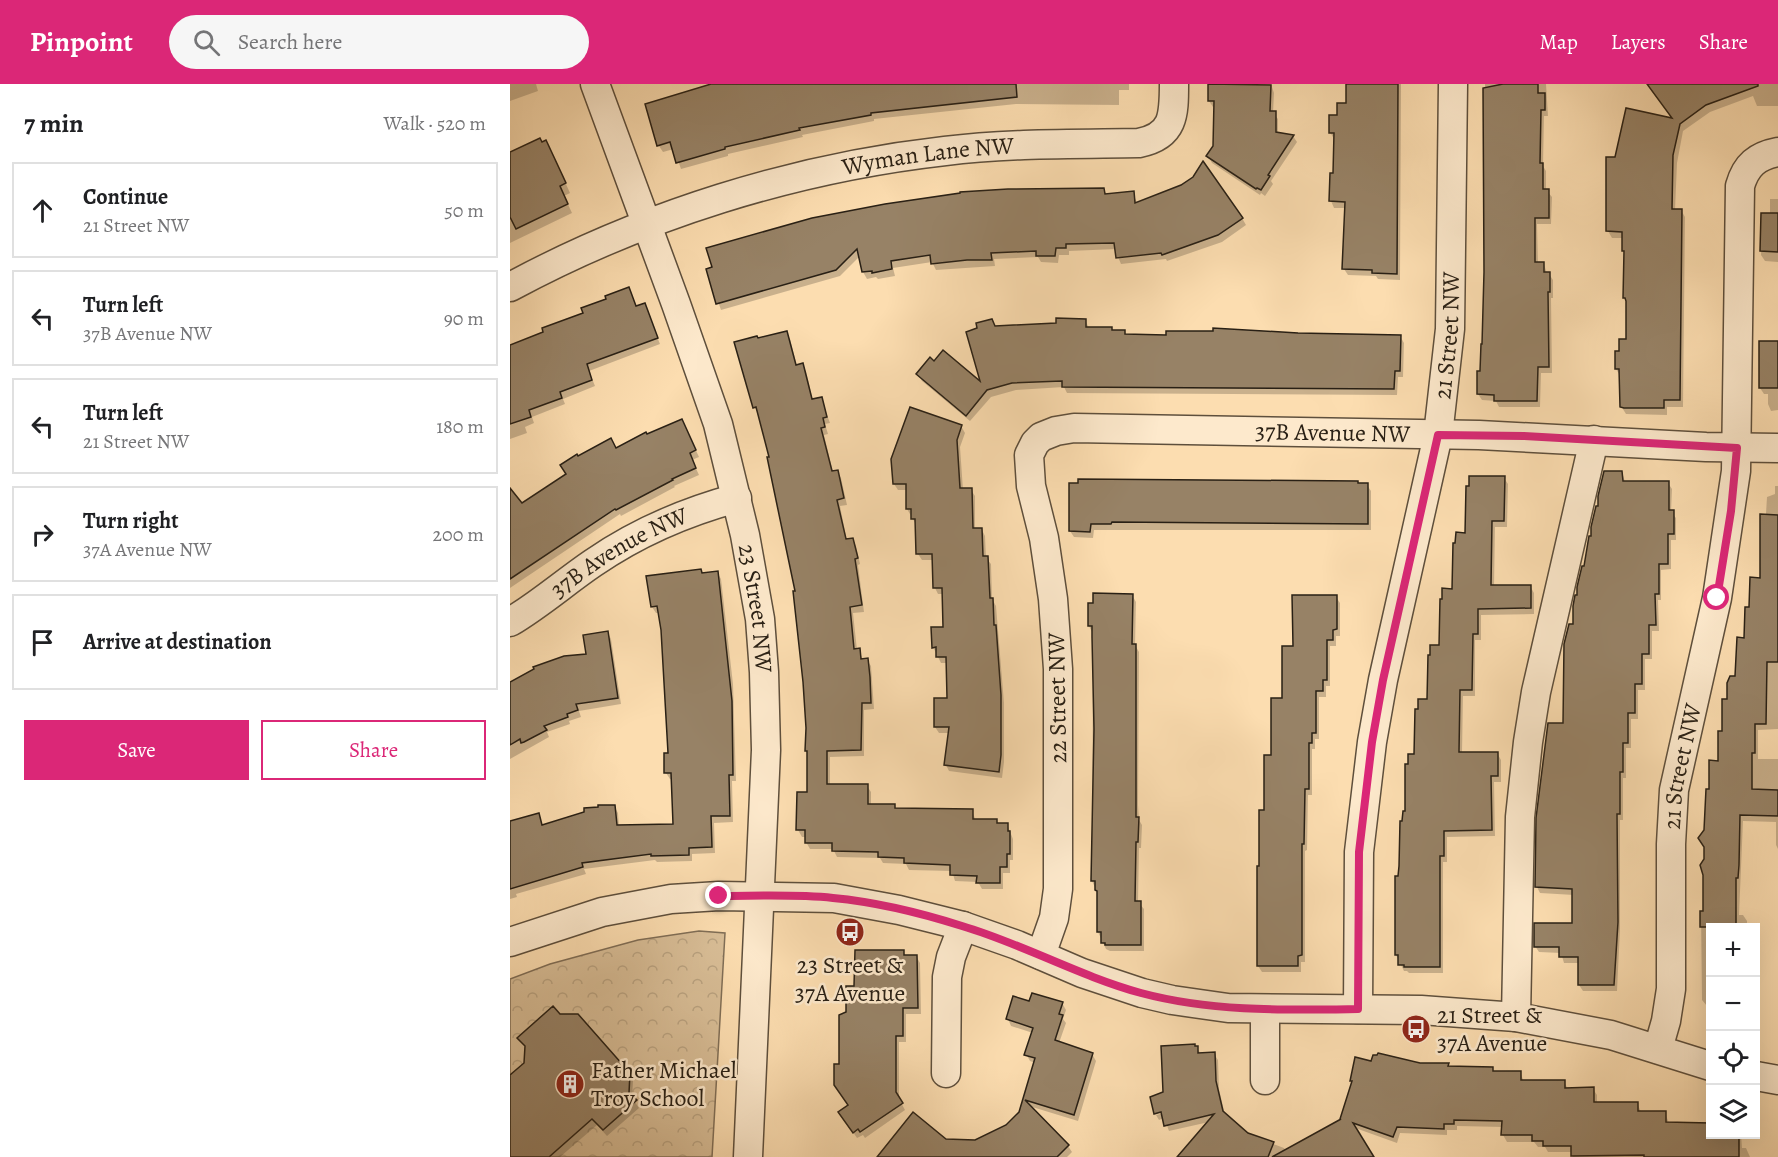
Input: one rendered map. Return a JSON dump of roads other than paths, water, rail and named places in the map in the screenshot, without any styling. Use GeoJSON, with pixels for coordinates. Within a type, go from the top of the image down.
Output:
{"type":"FeatureCollection","features":[{"type":"Feature","properties":{"kind":"street","name":"23 Street NW"},"geometry":{"type":"LineString","coordinates":[[594,84],[718,424],[737,498],[760,619],[766,750],[748,1157]]}},
{"type":"Feature","properties":{"kind":"street","name":"Wyman Lane NW"},"geometry":{"type":"LineString","coordinates":[[510,287],[570,257],[646,225],[754,188],[898,158],[995,146],[1150,141],[1160,136],[1170,124],[1174,106],[1174,84]]}},
{"type":"Feature","properties":{"kind":"street","name":"21 Street NW"},"geometry":{"type":"LineString","coordinates":[[1358,1009],[1359,852],[1372,742],[1383,680],[1438,435],[1450,329],[1453,84]]}},
{"type":"Feature","properties":{"kind":"street","name":"21 Street NW"},"geometry":{"type":"LineString","coordinates":[[1658,1049],[1666,1021],[1671,989],[1671,844],[1674,790],[1717,598],[1731,511],[1737,448],[1739,197],[1743,175],[1749,165],[1757,158],[1778,152]]}},
{"type":"Feature","properties":{"kind":"street","name":"37B Avenue NW"},"geometry":{"type":"LineString","coordinates":[[1035,443],[1041,437],[1056,431],[1074,428],[1438,435],[1778,448]]}},
{"type":"Feature","properties":{"kind":"street"},"geometry":{"type":"LineString","coordinates":[[1516,1017],[1520,817],[1528,742],[1536,692],[1594,440]]}},
{"type":"Feature","properties":{"kind":"street","name":"22 Street NW"},"geometry":{"type":"LineString","coordinates":[[1035,443],[1029,455],[1029,466],[1049,566],[1056,630],[1058,678],[1058,889],[1054,918],[1041,955]]}},
{"type":"Feature","properties":{"kind":"street","name":"37B Avenue NW"},"geometry":{"type":"LineString","coordinates":[[510,622],[594,562],[636,537],[686,513],[737,498]]}},
{"type":"Feature","properties":{"kind":"street"},"geometry":{"type":"LineString","coordinates":[[510,942],[576,920],[644,904],[719,896],[800,896],[845,900],[899,909],[963,926],[1082,973],[1142,993],[1201,1005],[1265,1010],[1456,1011],[1516,1017],[1611,1035],[1706,1065]]}},
{"type":"Feature","properties":{"kind":"street"},"geometry":{"type":"LineString","coordinates":[[946,1073],[947,976],[951,957],[963,926]]}},
{"type":"Feature","properties":{"kind":"street"},"geometry":{"type":"LineString","coordinates":[[1265,1010],[1265,1080]]}},
{"type":"Feature","properties":{"kind":"street"},"geometry":{"type":"LineString","coordinates":[[1760,1078],[1778,1080]]}},
{"type":"Feature","properties":{"kind":"place","name":"23 Street & 37A Avenue"},"geometry":{"type":"Point","coordinates":[850,932]}},
{"type":"Feature","properties":{"kind":"place","name":"21 Street & 37A Avenue"},"geometry":{"type":"Point","coordinates":[1416,1029]}},
{"type":"Feature","properties":{"kind":"place","name":"Father Michael Troy School"},"geometry":{"type":"Point","coordinates":[570,1084]}}]}
